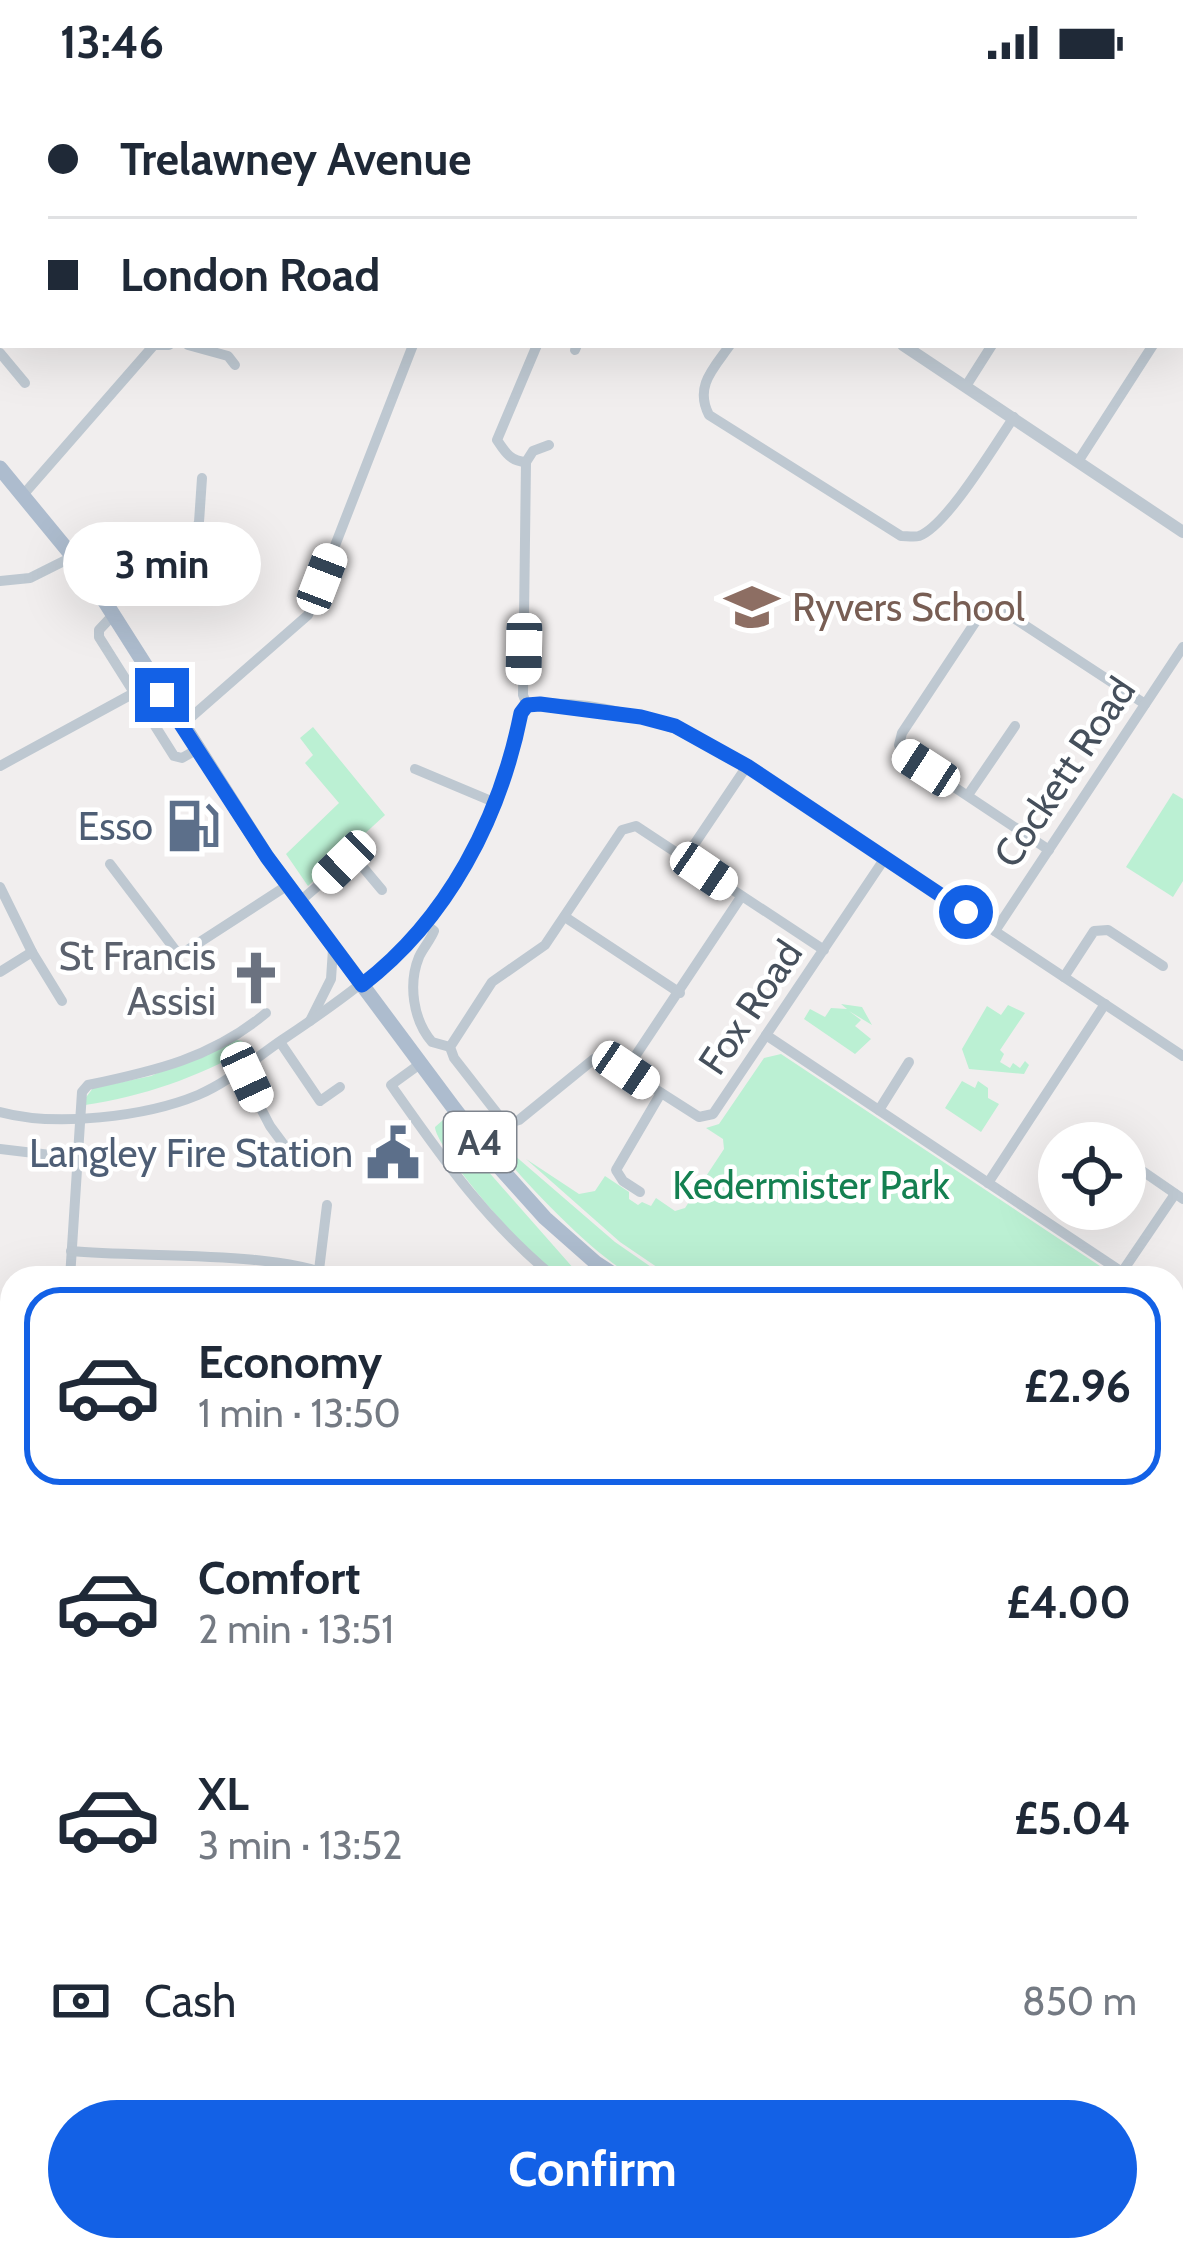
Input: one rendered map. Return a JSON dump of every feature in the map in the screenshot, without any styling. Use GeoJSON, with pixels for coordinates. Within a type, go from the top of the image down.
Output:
{"type":"FeatureCollection","features":[{"type":"Feature","properties":{"kind":"main road","name":"A4"},"geometry":{"type":"LineString","coordinates":[[0,468],[74,556],[111,609],[196,750],[333,949],[501,1169],[545,1218],[599,1266]]}},
{"type":"Feature","properties":{"kind":"street"},"geometry":{"type":"LineString","coordinates":[[23,495],[151,348]]}},
{"type":"Feature","properties":{"kind":"street"},"geometry":{"type":"LineString","coordinates":[[199,348],[228,356],[235,365]]}},
{"type":"Feature","properties":{"kind":"street"},"geometry":{"type":"LineString","coordinates":[[181,725],[308,615],[412,348]]}},
{"type":"Feature","properties":{"kind":"street"},"geometry":{"type":"LineString","coordinates":[[526,462],[506,454],[497,440],[536,348]]}},
{"type":"Feature","properties":{"kind":"street"},"geometry":{"type":"LineString","coordinates":[[728,348],[702,387],[709,415],[901,536],[917,537],[931,528],[959,498],[1015,417]]}},
{"type":"Feature","properties":{"kind":"street"},"geometry":{"type":"LineString","coordinates":[[908,348],[1183,532]]}},
{"type":"Feature","properties":{"kind":"street"},"geometry":{"type":"LineString","coordinates":[[966,386],[990,348]]}},
{"type":"Feature","properties":{"kind":"street"},"geometry":{"type":"LineString","coordinates":[[1079,460],[1151,348]]}},
{"type":"Feature","properties":{"kind":"street"},"geometry":{"type":"LineString","coordinates":[[0,352],[25,383]]}},
{"type":"Feature","properties":{"kind":"street"},"geometry":{"type":"LineString","coordinates":[[527,705],[523,695],[526,462],[532,451],[549,445]]}},
{"type":"Feature","properties":{"kind":"street"},"geometry":{"type":"LineString","coordinates":[[196,750],[182,758],[174,756],[98,630],[111,609],[193,537],[200,522],[202,478]]}},
{"type":"Feature","properties":{"kind":"street"},"geometry":{"type":"LineString","coordinates":[[0,581],[30,578],[74,556]]}},
{"type":"Feature","properties":{"kind":"street"},"geometry":{"type":"LineString","coordinates":[[1049,850],[903,753],[898,745],[902,733],[982,612],[992,607],[1145,704]]}},
{"type":"Feature","properties":{"kind":"street","name":"Cockett Road"},"geometry":{"type":"LineString","coordinates":[[995,931],[1145,704],[1178,664],[1183,647]]}},
{"type":"Feature","properties":{"kind":"street"},"geometry":{"type":"LineString","coordinates":[[0,766],[134,693]]}},
{"type":"Feature","properties":{"kind":"street"},"geometry":{"type":"LineString","coordinates":[[527,705],[550,704],[675,726],[747,766],[1183,1056]]}},
{"type":"Feature","properties":{"kind":"street"},"geometry":{"type":"LineString","coordinates":[[0,1112],[17,1117],[80,1118],[130,1113],[197,1095],[259,1058],[362,985],[396,957],[462,872],[496,803],[527,705]]}},
{"type":"Feature","properties":{"kind":"street"},"geometry":{"type":"LineString","coordinates":[[968,795],[1015,726]]}},
{"type":"Feature","properties":{"kind":"street"},"geometry":{"type":"LineString","coordinates":[[685,858],[747,766]]}},
{"type":"Feature","properties":{"kind":"street"},"geometry":{"type":"LineString","coordinates":[[415,769],[496,803]]}},
{"type":"Feature","properties":{"kind":"street"},"geometry":{"type":"LineString","coordinates":[[450,1047],[492,982],[545,945],[622,830],[636,826],[824,950]]}},
{"type":"Feature","properties":{"kind":"street","name":"Fox Road"},"geometry":{"type":"LineString","coordinates":[[626,1070],[699,1117],[713,1114],[885,858]]}},
{"type":"Feature","properties":{"kind":"street"},"geometry":{"type":"LineString","coordinates":[[299,902],[349,859],[356,859],[382,890]]}},
{"type":"Feature","properties":{"kind":"street"},"geometry":{"type":"LineString","coordinates":[[110,865],[176,951],[183,953],[288,885]]}},
{"type":"Feature","properties":{"kind":"street"},"geometry":{"type":"LineString","coordinates":[[0,887],[62,1001]]}},
{"type":"Feature","properties":{"kind":"street"},"geometry":{"type":"LineString","coordinates":[[450,1047],[509,1123],[519,1120],[594,1059],[605,1058],[626,1070],[742,896]]}},
{"type":"Feature","properties":{"kind":"street"},"geometry":{"type":"LineString","coordinates":[[565,917],[680,993]]}},
{"type":"Feature","properties":{"kind":"street"},"geometry":{"type":"LineString","coordinates":[[424,922],[434,931],[420,955],[413,986],[418,1018],[432,1042],[450,1047]]}},
{"type":"Feature","properties":{"kind":"street"},"geometry":{"type":"LineString","coordinates":[[1064,977],[1094,931],[1108,930],[1163,966]]}},
{"type":"Feature","properties":{"kind":"street"},"geometry":{"type":"LineString","coordinates":[[308,1024],[331,980],[333,949]]}},
{"type":"Feature","properties":{"kind":"street"},"geometry":{"type":"LineString","coordinates":[[0,972],[32,952]]}},
{"type":"Feature","properties":{"kind":"street"},"geometry":{"type":"LineString","coordinates":[[988,1183],[1105,1004]]}},
{"type":"Feature","properties":{"kind":"street"},"geometry":{"type":"LineString","coordinates":[[70,1266],[82,1092],[88,1084],[169,1069],[241,1034],[266,1013]]}},
{"type":"Feature","properties":{"kind":"street"},"geometry":{"type":"LineString","coordinates":[[241,1034],[259,1058]]}},
{"type":"Feature","properties":{"kind":"street"},"geometry":{"type":"LineString","coordinates":[[766,1035],[1112,1266]]}},
{"type":"Feature","properties":{"kind":"street"},"geometry":{"type":"LineString","coordinates":[[280,1042],[320,1101],[340,1087]]}},
{"type":"Feature","properties":{"kind":"street"},"geometry":{"type":"LineString","coordinates":[[879,1110],[909,1062]]}},
{"type":"Feature","properties":{"kind":"street"},"geometry":{"type":"LineString","coordinates":[[420,1064],[391,1085],[472,1200],[541,1266]]}},
{"type":"Feature","properties":{"kind":"street"},"geometry":{"type":"LineString","coordinates":[[241,1070],[290,1153]]}},
{"type":"Feature","properties":{"kind":"street"},"geometry":{"type":"LineString","coordinates":[[640,1192],[616,1170],[661,1094]]}},
{"type":"Feature","properties":{"kind":"street"},"geometry":{"type":"LineString","coordinates":[[0,1149],[76,1158]]}},
{"type":"Feature","properties":{"kind":"street"},"geometry":{"type":"LineString","coordinates":[[1132,1266],[1179,1196],[1146,1173]]}},
{"type":"Feature","properties":{"kind":"street"},"geometry":{"type":"LineString","coordinates":[[319,1266],[326,1205]]}},
{"type":"Feature","properties":{"kind":"street"},"geometry":{"type":"LineString","coordinates":[[71,1251],[267,1266]]}},
{"type":"Feature","properties":{"kind":"green space"},"geometry":{"type":"Polygon","coordinates":[[[313,727],[385,815],[308,886],[286,854],[339,803],[305,763],[313,755],[300,738],[313,727]]]}},
{"type":"Feature","properties":{"kind":"green space"},"geometry":{"type":"Polygon","coordinates":[[[1173,793],[1183,799],[1183,881],[1173,897],[1126,867],[1173,793]]]}},
{"type":"Feature","properties":{"kind":"green space"},"geometry":{"type":"Polygon","coordinates":[[[841,1004],[862,1007],[872,1025],[849,1011],[861,1020],[855,1026],[871,1039],[855,1054],[804,1019],[810,1009],[825,1017],[831,1008],[847,1009],[841,1004]]]}},
{"type":"Feature","properties":{"kind":"green space"},"geometry":{"type":"Polygon","coordinates":[[[1008,1005],[1025,1013],[1000,1050],[1004,1054],[1000,1062],[1020,1068],[1025,1061],[1029,1065],[1024,1074],[969,1069],[962,1049],[987,1006],[1001,1015],[1008,1005]]]}},
{"type":"Feature","properties":{"kind":"green space"},"geometry":{"type":"Polygon","coordinates":[[[232,1039],[242,1041],[248,1049],[169,1085],[85,1105],[93,1088],[151,1076],[232,1039]]]}},
{"type":"Feature","properties":{"kind":"green space","name":"Kedermister Park"},"geometry":{"type":"Polygon","coordinates":[[[781,1054],[1038,1225],[1038,1230],[1046,1230],[1100,1266],[655,1266],[620,1242],[526,1159],[579,1194],[595,1191],[605,1176],[629,1192],[629,1199],[638,1205],[651,1206],[656,1198],[675,1211],[685,1208],[724,1149],[723,1139],[706,1128],[719,1124],[764,1058],[781,1054]]]}},
{"type":"Feature","properties":{"kind":"green space"},"geometry":{"type":"Polygon","coordinates":[[[962,1081],[975,1088],[978,1081],[988,1088],[988,1098],[999,1104],[981,1132],[945,1108],[962,1081]]]}},
{"type":"Feature","properties":{"kind":"green space"},"geometry":{"type":"Polygon","coordinates":[[[443,1120],[571,1266],[546,1266],[533,1254],[452,1159],[435,1127],[443,1120]]]}},
{"type":"Feature","properties":{"kind":"green space"},"geometry":{"type":"Polygon","coordinates":[[[484,1129],[650,1266],[618,1266],[601,1254],[531,1187],[484,1129]]]}},
{"type":"Feature","properties":{"kind":"place","name":"Ryvers School"},"geometry":{"type":"Point","coordinates":[752,607]}},
{"type":"Feature","properties":{"kind":"place","name":"Esso"},"geometry":{"type":"Point","coordinates":[193,826]}},
{"type":"Feature","properties":{"kind":"place","name":"St Francis Assisi"},"geometry":{"type":"Point","coordinates":[256,978]}},
{"type":"Feature","properties":{"kind":"place","name":"Langley Fire Station"},"geometry":{"type":"Point","coordinates":[393,1153]}},
{"type":"Feature","properties":{"kind":"route"},"geometry":{"type":"LineString","coordinates":[[162,695],[267,857],[362,985],[406,946],[462,872],[496,803],[527,705],[550,704],[675,726],[747,766],[966,912]]}}]}
